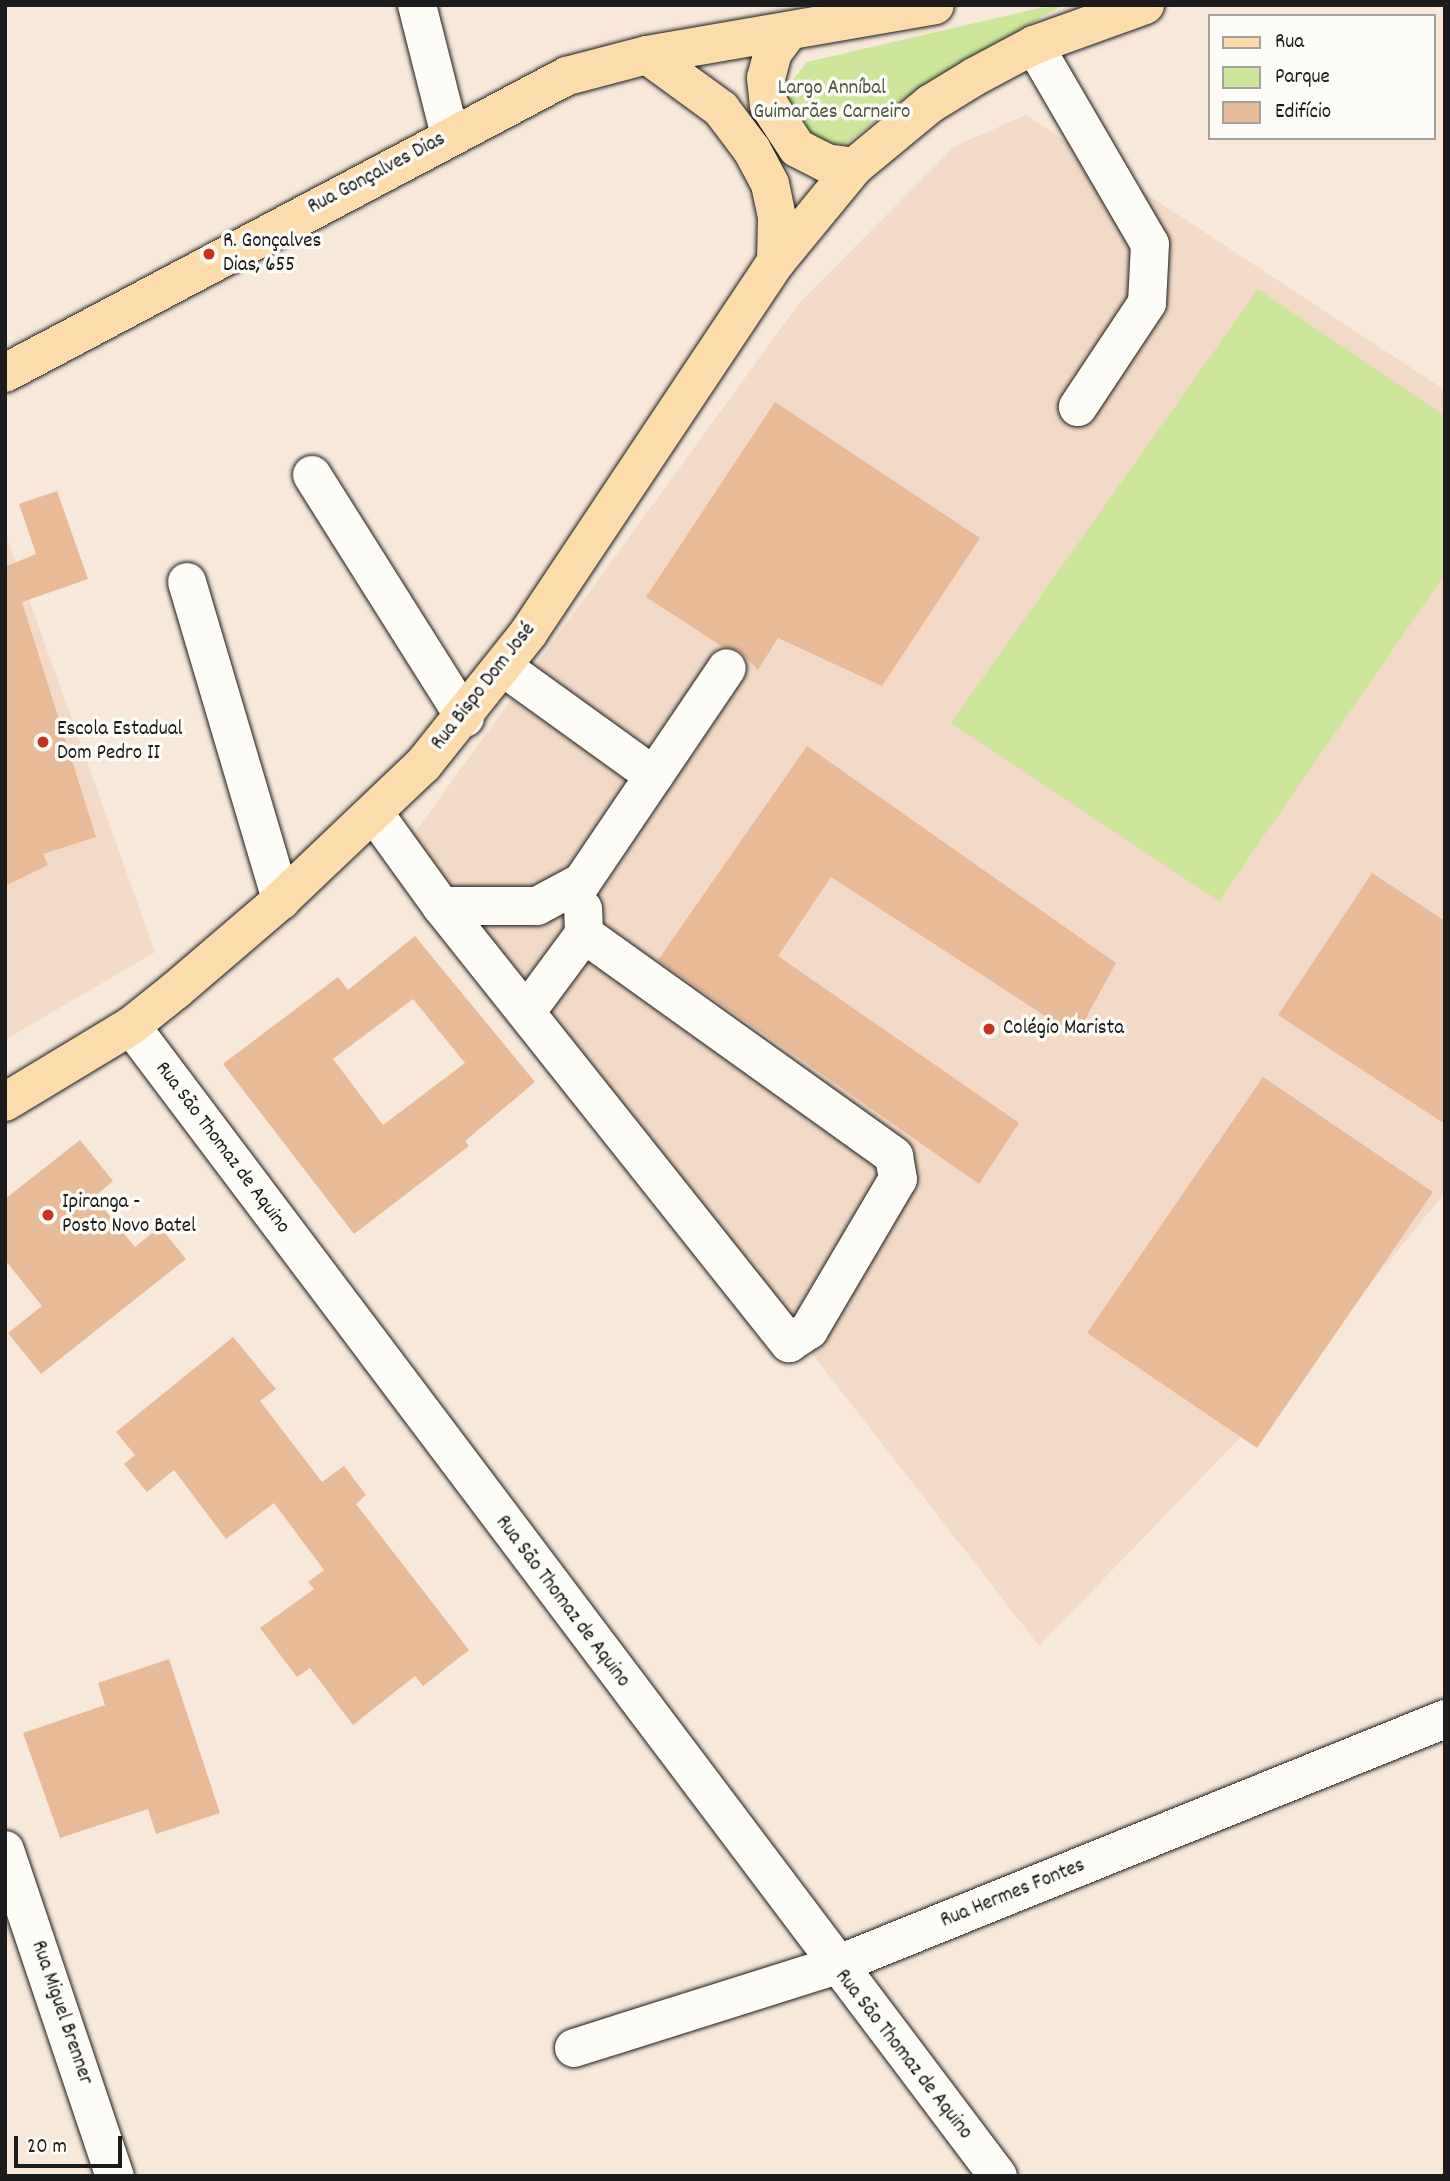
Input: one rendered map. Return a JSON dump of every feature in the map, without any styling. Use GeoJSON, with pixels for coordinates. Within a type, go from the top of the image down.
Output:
{"type":"FeatureCollection","features":[{"type":"Feature","properties":{"kind":"main road","name":"Rua Gonçalves Dias"},"geometry":{"type":"LineString","coordinates":[[5,373],[450,135],[567,76],[647,55],[935,5]]}},
{"type":"Feature","properties":{"kind":"main road","name":"Rua Bispo Dom José"},"geometry":{"type":"LineString","coordinates":[[5,1102],[131,1026],[281,900],[374,813],[465,718],[503,667],[776,262],[854,167],[930,104],[1034,45],[1145,5]]}},
{"type":"Feature","properties":{"kind":"main road"},"geometry":{"type":"LineString","coordinates":[[789,31],[773,52],[766,78],[769,106],[797,148],[826,163],[854,167]]}},
{"type":"Feature","properties":{"kind":"main road"},"geometry":{"type":"LineString","coordinates":[[647,55],[721,109],[752,150],[770,184],[777,217],[776,262]]}},
{"type":"Feature","properties":{"kind":"street"},"geometry":{"type":"LineString","coordinates":[[418,5],[450,135]]}},
{"type":"Feature","properties":{"kind":"street"},"geometry":{"type":"LineString","coordinates":[[1034,45],[1150,244],[1147,303],[1078,407]]}},
{"type":"Feature","properties":{"kind":"street"},"geometry":{"type":"LineString","coordinates":[[312,475],[465,718]]}},
{"type":"Feature","properties":{"kind":"street"},"geometry":{"type":"LineString","coordinates":[[187,582],[281,900]]}},
{"type":"Feature","properties":{"kind":"street"},"geometry":{"type":"LineString","coordinates":[[503,667],[654,776]]}},
{"type":"Feature","properties":{"kind":"street"},"geometry":{"type":"LineString","coordinates":[[441,906],[537,906],[582,882],[727,668]]}},
{"type":"Feature","properties":{"kind":"street"},"geometry":{"type":"LineString","coordinates":[[374,813],[441,906],[789,1343],[809,1330],[898,1179],[894,1156],[584,934]]}},
{"type":"Feature","properties":{"kind":"street"},"geometry":{"type":"LineString","coordinates":[[527,1011],[584,934],[582,882]]}},
{"type":"Feature","properties":{"kind":"street","name":"Rua São Thomaz de Aquino"},"geometry":{"type":"LineString","coordinates":[[131,1026],[834,1966],[998,2176]]}},
{"type":"Feature","properties":{"kind":"street","name":"Rua Hermes Fontes"},"geometry":{"type":"LineString","coordinates":[[574,2048],[834,1966],[1445,1719]]}},
{"type":"Feature","properties":{"kind":"street","name":"Rua Miguel Brenner"},"geometry":{"type":"LineString","coordinates":[[5,1850],[14,1898],[116,2176]]}},
{"type":"Feature","properties":{"kind":"shaded area","name":"Colégio Marista"},"geometry":{"type":"Polygon","coordinates":[[[1026,115],[1445,390],[1445,1193],[1260,1417],[1039,1646],[810,1351],[391,865],[800,302],[955,146],[1026,115]]]}},
{"type":"Feature","properties":{"kind":"shaded area","name":"Escola Estadual Dom Pedro II"},"geometry":{"type":"Polygon","coordinates":[[[5,532],[155,952],[5,1040],[5,532]]]}},
{"type":"Feature","properties":{"kind":"green space","name":"Largo Anníbal Guimarães Carneiro"},"geometry":{"type":"Polygon","coordinates":[[[1052,5],[1063,5],[923,85],[845,144],[818,143],[785,107],[787,87],[807,62],[1052,5]]]}},
{"type":"Feature","properties":{"kind":"green space"},"geometry":{"type":"Polygon","coordinates":[[[1258,289],[1445,416],[1445,574],[1219,901],[951,723],[1258,289]]]}},
{"type":"Feature","properties":{"kind":"building"},"geometry":{"type":"Polygon","coordinates":[[[775,402],[980,538],[882,686],[778,638],[758,670],[739,650],[723,647],[646,597],[775,402]]]}},
{"type":"Feature","properties":{"kind":"building"},"geometry":{"type":"Polygon","coordinates":[[[57,491],[88,579],[22,602],[96,837],[43,854],[48,865],[5,886],[5,567],[36,554],[19,504],[57,491]]]}},
{"type":"Feature","properties":{"kind":"building"},"geometry":{"type":"Polygon","coordinates":[[[807,746],[1116,963],[1076,1036],[831,877],[778,956],[1019,1123],[979,1184],[658,960],[807,746]]]}},
{"type":"Feature","properties":{"kind":"building"},"geometry":{"type":"Polygon","coordinates":[[[1372,873],[1445,921],[1445,1124],[1278,1015],[1372,873]]]}},
{"type":"Feature","properties":{"kind":"building"},"geometry":{"type":"Polygon","coordinates":[[[415,936],[535,1082],[465,1141],[469,1146],[354,1234],[223,1064],[338,977],[348,990],[415,936]],[[413,999],[333,1059],[383,1125],[465,1063],[413,999]]]}},
{"type":"Feature","properties":{"kind":"building"},"geometry":{"type":"Polygon","coordinates":[[[1263,1077],[1433,1192],[1257,1448],[1087,1333],[1263,1077]]]}},
{"type":"Feature","properties":{"kind":"building"},"geometry":{"type":"Polygon","coordinates":[[[80,1140],[113,1181],[94,1197],[135,1247],[160,1227],[186,1259],[41,1374],[8,1333],[42,1306],[5,1260],[5,1199],[80,1140]]]}},
{"type":"Feature","properties":{"kind":"building"},"geometry":{"type":"Polygon","coordinates":[[[233,1337],[276,1389],[260,1401],[322,1482],[344,1466],[366,1495],[356,1504],[469,1650],[423,1686],[415,1676],[353,1725],[310,1668],[297,1677],[260,1628],[314,1589],[308,1582],[324,1570],[274,1503],[226,1539],[174,1470],[147,1492],[124,1464],[135,1455],[116,1432],[233,1337]]]}},
{"type":"Feature","properties":{"kind":"building"},"geometry":{"type":"Polygon","coordinates":[[[169,1659],[220,1813],[156,1834],[148,1809],[60,1838],[23,1733],[105,1705],[98,1683],[169,1659]]]}},
{"type":"Feature","properties":{"kind":"place","name":"R. Gonçalves Dias, 655"},"geometry":{"type":"Point","coordinates":[209,254]}},
{"type":"Feature","properties":{"kind":"place","name":"Escola Estadual Dom Pedro II"},"geometry":{"type":"Point","coordinates":[43,742]}},
{"type":"Feature","properties":{"kind":"place","name":"Colégio Marista"},"geometry":{"type":"Point","coordinates":[989,1029]}},
{"type":"Feature","properties":{"kind":"place","name":"Ipiranga - Posto Novo Batel"},"geometry":{"type":"Point","coordinates":[48,1215]}}]}
